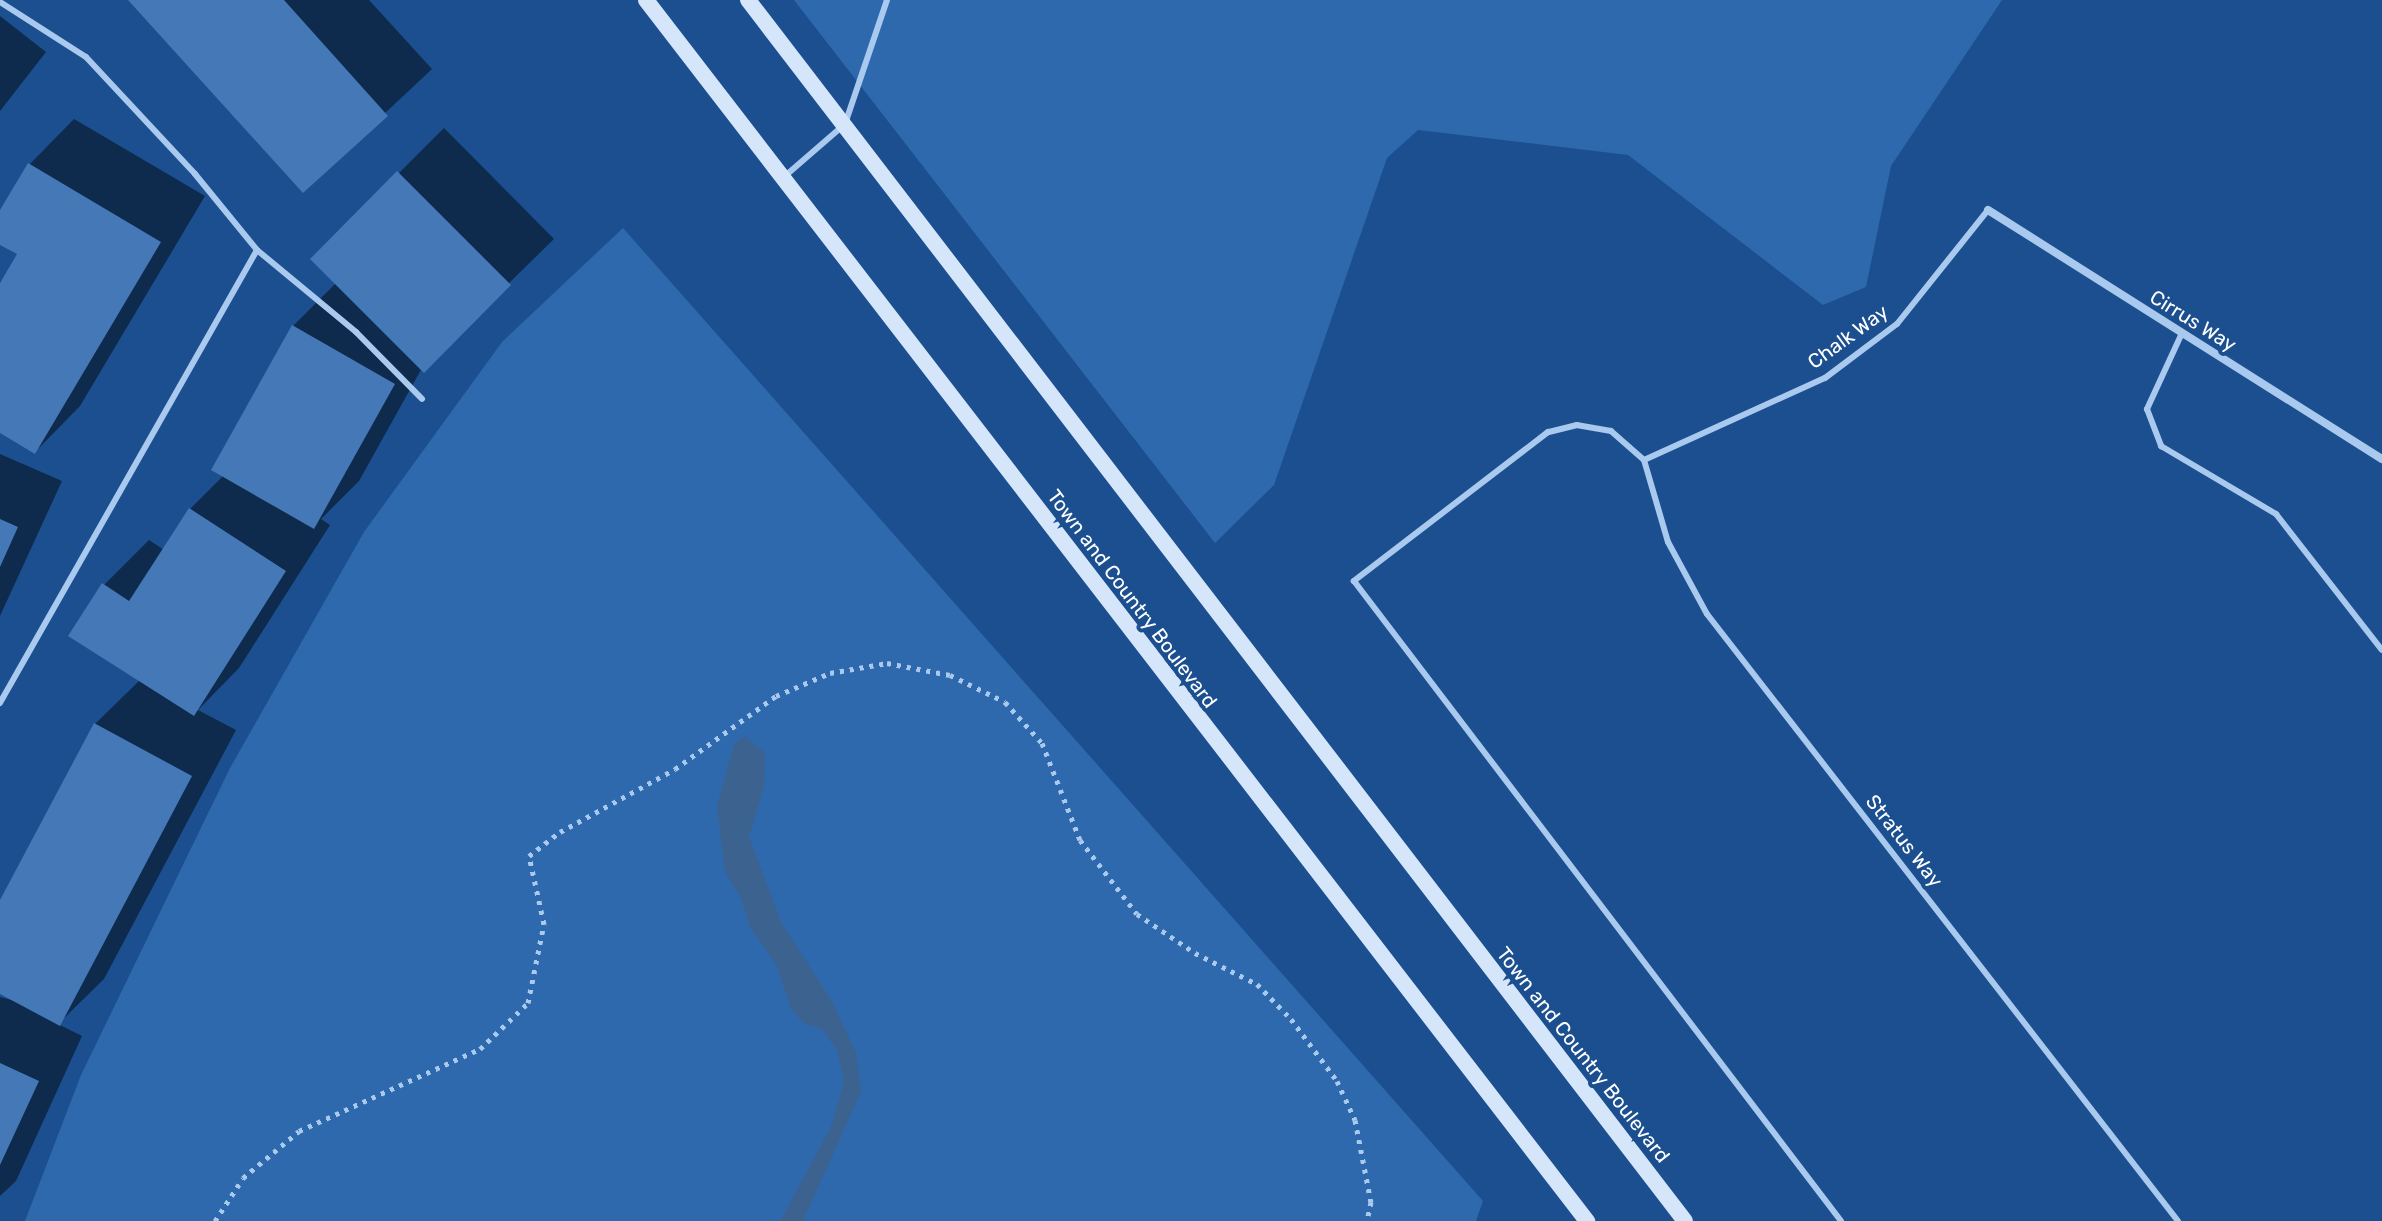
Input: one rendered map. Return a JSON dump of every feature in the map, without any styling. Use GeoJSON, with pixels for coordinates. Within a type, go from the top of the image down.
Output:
{"type":"FeatureCollection","features":[{"type":"Feature","properties":{"kind":"main road","name":"Town and Country Boulevard"},"geometry":{"type":"LineString","coordinates":[[646,0],[785,176],[1587,1221]]}},
{"type":"Feature","properties":{"kind":"main road","name":"Town and Country Boulevard"},"geometry":{"type":"LineString","coordinates":[[748,0],[1685,1221]]}},
{"type":"Feature","properties":{"kind":"street","name":"Cirrus Way"},"geometry":{"type":"LineString","coordinates":[[1988,210],[2382,459]]}},
{"type":"Feature","properties":{"kind":"lane"},"geometry":{"type":"LineString","coordinates":[[785,176],[845,124],[887,0]]}},
{"type":"Feature","properties":{"kind":"lane"},"geometry":{"type":"LineString","coordinates":[[0,2],[86,57],[195,174],[257,250],[356,332],[422,399]]}},
{"type":"Feature","properties":{"kind":"lane","name":"Chalk Way"},"geometry":{"type":"LineString","coordinates":[[1644,460],[1825,378],[1897,324],[1988,210]]}},
{"type":"Feature","properties":{"kind":"lane"},"geometry":{"type":"LineString","coordinates":[[0,703],[257,250]]}},
{"type":"Feature","properties":{"kind":"lane"},"geometry":{"type":"LineString","coordinates":[[2182,333],[2147,409],[2161,446],[2276,514],[2382,650]]}},
{"type":"Feature","properties":{"kind":"lane"},"geometry":{"type":"LineString","coordinates":[[1644,460],[1611,431],[1577,425],[1548,432],[1354,581],[1841,1221]]}},
{"type":"Feature","properties":{"kind":"lane","name":"Stratus Way"},"geometry":{"type":"LineString","coordinates":[[1644,460],[1668,542],[1707,614],[2178,1221]]}},
{"type":"Feature","properties":{"kind":"path"},"geometry":{"type":"LineString","coordinates":[[215,1221],[243,1178],[299,1131],[480,1049],[521,1011],[538,969],[544,924],[529,856],[560,832],[675,769],[776,696],[830,673],[887,663],[950,675],[1005,702],[1042,743],[1080,840],[1137,914],[1195,953],[1257,984],[1291,1019],[1337,1081],[1355,1120],[1371,1202],[1367,1221]]}},
{"type":"Feature","properties":{"kind":"shaded area"},"geometry":{"type":"Polygon","coordinates":[[[794,0],[2002,0],[1891,166],[1866,287],[1823,305],[1628,155],[1418,130],[1387,158],[1274,485],[1215,543],[794,0]]]}},
{"type":"Feature","properties":{"kind":"shaded area"},"geometry":{"type":"Polygon","coordinates":[[[623,228],[1483,1201],[1476,1221],[25,1221],[81,1075],[230,768],[364,532],[502,342],[623,228]]]}},
{"type":"Feature","properties":{"kind":"shaded area"},"geometry":{"type":"Polygon","coordinates":[[[745,736],[765,753],[764,786],[749,837],[782,924],[832,1001],[856,1053],[861,1092],[803,1221],[780,1221],[830,1129],[844,1082],[837,1050],[822,1029],[804,1023],[791,1009],[776,964],[750,927],[741,898],[725,872],[717,806],[734,744],[745,736]]]}},
{"type":"Feature","properties":{"kind":"building"},"geometry":{"type":"Polygon","coordinates":[[[128,0],[284,0],[388,116],[303,193],[128,0]]]}},
{"type":"Feature","properties":{"kind":"building"},"geometry":{"type":"Polygon","coordinates":[[[28,163],[161,242],[35,454],[0,433],[0,283],[17,254],[0,245],[0,210],[28,163]]]}},
{"type":"Feature","properties":{"kind":"building"},"geometry":{"type":"Polygon","coordinates":[[[397,171],[511,285],[424,373],[310,259],[397,171]]]}},
{"type":"Feature","properties":{"kind":"building"},"geometry":{"type":"Polygon","coordinates":[[[292,325],[395,384],[314,529],[211,470],[292,325]]]}},
{"type":"Feature","properties":{"kind":"building"},"geometry":{"type":"Polygon","coordinates":[[[189,508],[286,571],[194,716],[68,636],[102,583],[129,601],[189,508]]]}},
{"type":"Feature","properties":{"kind":"building"},"geometry":{"type":"Polygon","coordinates":[[[0,519],[18,527],[0,567],[0,519]]]}},
{"type":"Feature","properties":{"kind":"building"},"geometry":{"type":"Polygon","coordinates":[[[94,723],[192,776],[60,1026],[0,994],[0,900],[94,723]]]}},
{"type":"Feature","properties":{"kind":"building"},"geometry":{"type":"Polygon","coordinates":[[[0,1063],[39,1081],[0,1165],[0,1063]]]}}]}
